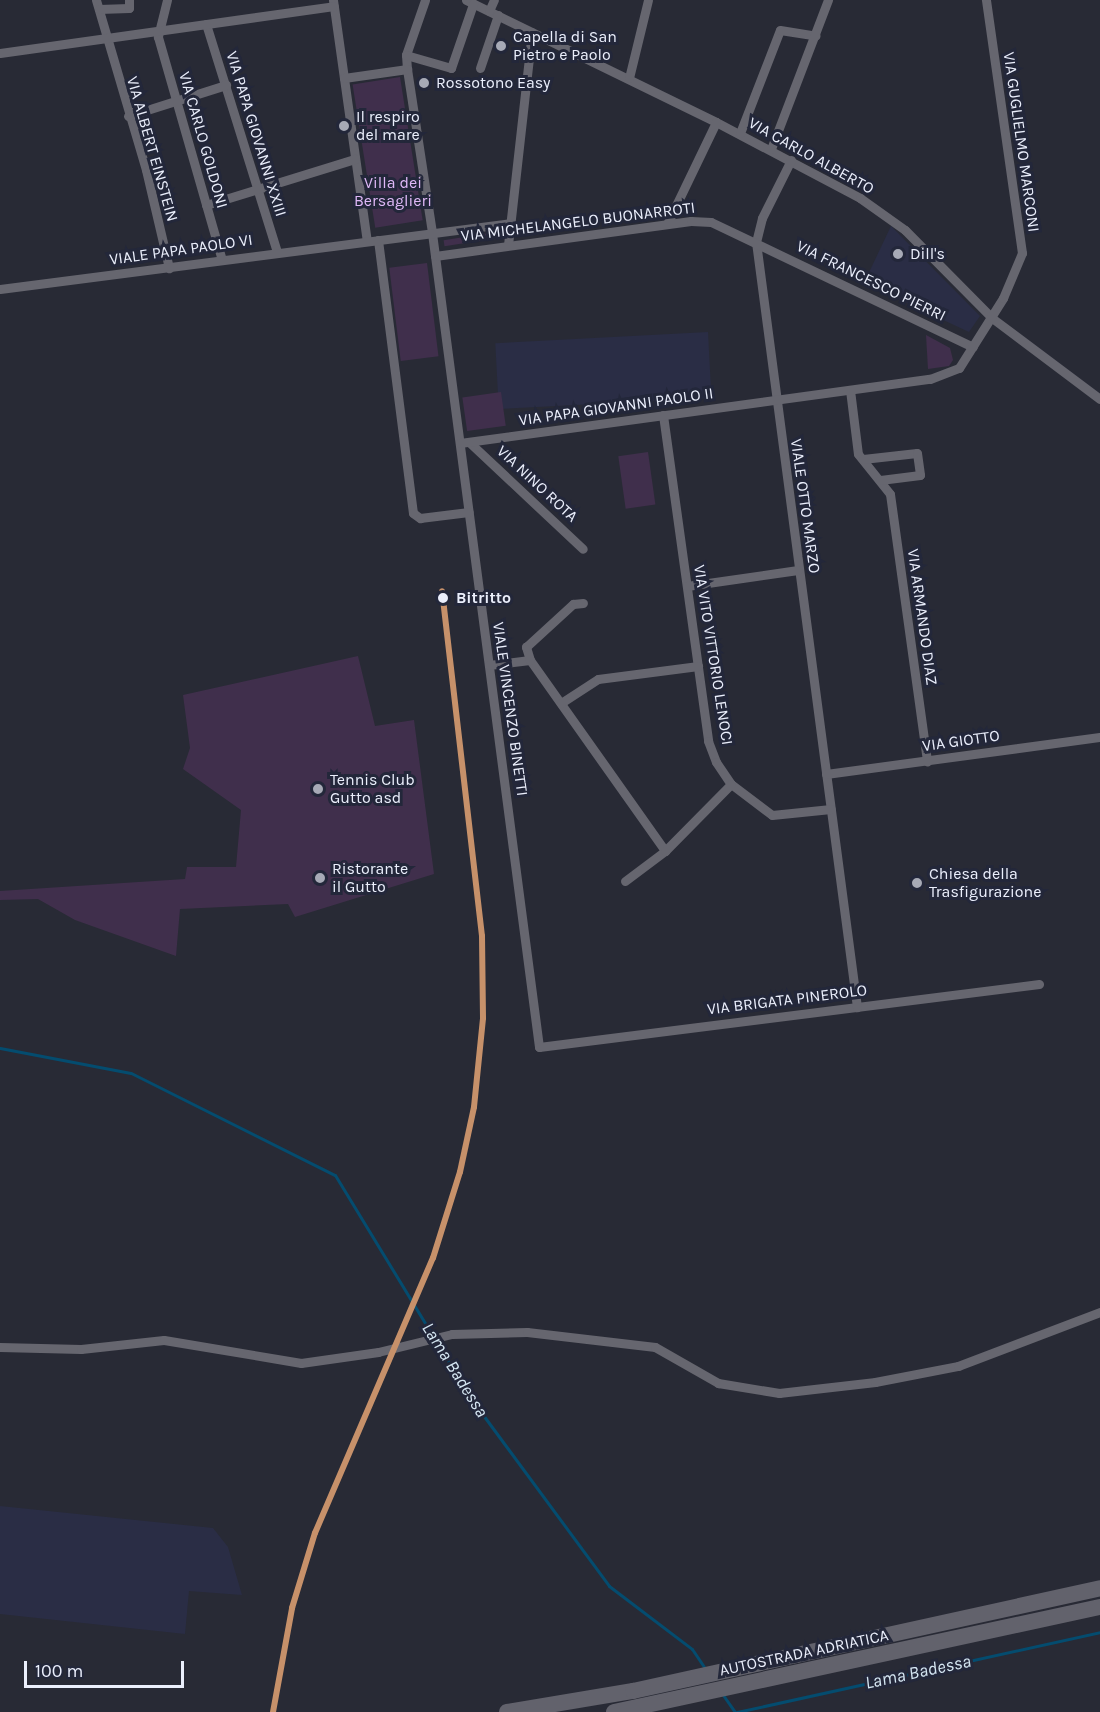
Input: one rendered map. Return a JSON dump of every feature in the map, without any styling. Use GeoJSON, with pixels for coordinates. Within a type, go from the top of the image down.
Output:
{"type":"FeatureCollection","features":[{"type":"Feature","properties":{"kind":"highway","name":"AUTOSTRADA ADRIATICA"},"geometry":{"type":"LineString","coordinates":[[507,1712],[633,1690],[1100,1588]]}},
{"type":"Feature","properties":{"kind":"highway","name":"AUTOSTRADA ADRIATICA"},"geometry":{"type":"LineString","coordinates":[[614,1712],[738,1688],[1100,1607]]}},
{"type":"Feature","properties":{"kind":"street"},"geometry":{"type":"LineString","coordinates":[[97,5],[129,8],[129,0]]}},
{"type":"Feature","properties":{"kind":"street"},"geometry":{"type":"LineString","coordinates":[[159,29],[167,0]]}},
{"type":"Feature","properties":{"kind":"street"},"geometry":{"type":"LineString","coordinates":[[425,0],[406,55],[451,68],[470,2]]}},
{"type":"Feature","properties":{"kind":"street"},"geometry":{"type":"LineString","coordinates":[[480,68],[494,13],[494,0]]}},
{"type":"Feature","properties":{"kind":"street"},"geometry":{"type":"LineString","coordinates":[[629,78],[648,0]]}},
{"type":"Feature","properties":{"kind":"street"},"geometry":{"type":"LineString","coordinates":[[771,149],[828,0]]}},
{"type":"Feature","properties":{"kind":"street","name":"VIA GUGLIELMO MARCONI"},"geometry":{"type":"LineString","coordinates":[[850,390],[952,373],[992,318],[1022,253],[986,0]]}},
{"type":"Feature","properties":{"kind":"street","name":"VIA CARLO ALBERTO"},"geometry":{"type":"LineString","coordinates":[[470,2],[740,133],[860,198],[905,230],[992,318],[1100,399]]}},
{"type":"Feature","properties":{"kind":"street"},"geometry":{"type":"LineString","coordinates":[[0,53],[206,24],[333,3],[367,241]]}},
{"type":"Feature","properties":{"kind":"street","name":"VIA ALBERT EINSTEIN"},"geometry":{"type":"LineString","coordinates":[[97,5],[105,39],[146,170],[169,268]]}},
{"type":"Feature","properties":{"kind":"street","name":"VIA PAPA GIOVANNI XXIII"},"geometry":{"type":"LineString","coordinates":[[206,24],[278,252]]}},
{"type":"Feature","properties":{"kind":"street","name":"VIA CARLO GOLDONI"},"geometry":{"type":"LineString","coordinates":[[159,29],[222,260]]}},
{"type":"Feature","properties":{"kind":"street"},"geometry":{"type":"LineString","coordinates":[[740,133],[780,30],[816,36]]}},
{"type":"Feature","properties":{"kind":"street"},"geometry":{"type":"LineString","coordinates":[[508,245],[532,32]]}},
{"type":"Feature","properties":{"kind":"street","name":"VIALE VINCENZO BINETTI"},"geometry":{"type":"LineString","coordinates":[[406,55],[464,442],[469,512],[539,1047]]}},
{"type":"Feature","properties":{"kind":"street"},"geometry":{"type":"LineString","coordinates":[[344,78],[407,69]]}},
{"type":"Feature","properties":{"kind":"street"},"geometry":{"type":"LineString","coordinates":[[128,116],[226,86]]}},
{"type":"Feature","properties":{"kind":"street"},"geometry":{"type":"LineString","coordinates":[[667,224],[716,122]]}},
{"type":"Feature","properties":{"kind":"street"},"geometry":{"type":"LineString","coordinates":[[206,205],[355,159]]}},
{"type":"Feature","properties":{"kind":"street"},"geometry":{"type":"LineString","coordinates":[[756,242],[762,218],[791,160]]}},
{"type":"Feature","properties":{"kind":"street","name":"VIA MICHELANGELO BUONARROTI"},"geometry":{"type":"LineString","coordinates":[[435,256],[667,224],[711,222],[756,242]]}},
{"type":"Feature","properties":{"kind":"street","name":"VIALE PAPA PAOLO VI"},"geometry":{"type":"LineString","coordinates":[[0,289],[511,223]]}},
{"type":"Feature","properties":{"kind":"street"},"geometry":{"type":"LineString","coordinates":[[378,240],[413,513],[420,518],[469,512]]}},
{"type":"Feature","properties":{"kind":"street","name":"VIA FRANCESCO PIERRI"},"geometry":{"type":"LineString","coordinates":[[756,242],[973,347]]}},
{"type":"Feature","properties":{"kind":"street","name":"VIALE OTTO MARZO"},"geometry":{"type":"LineString","coordinates":[[756,242],[856,1007]]}},
{"type":"Feature","properties":{"kind":"street","name":"VIA PAPA GIOVANNI PAOLO II"},"geometry":{"type":"LineString","coordinates":[[464,442],[850,390]]}},
{"type":"Feature","properties":{"kind":"street","name":"VIA ARMANDO DIAZ"},"geometry":{"type":"LineString","coordinates":[[850,390],[858,454],[890,494],[927,761]]}},
{"type":"Feature","properties":{"kind":"street","name":"VIA VITO VITTORIO LENOCI"},"geometry":{"type":"LineString","coordinates":[[663,415],[708,741],[716,762],[731,784],[772,815],[831,809]]}},
{"type":"Feature","properties":{"kind":"street","name":"VIA NINO ROTA"},"geometry":{"type":"LineString","coordinates":[[464,442],[583,549]]}},
{"type":"Feature","properties":{"kind":"street"},"geometry":{"type":"LineString","coordinates":[[863,459],[917,453],[920,475],[880,480]]}},
{"type":"Feature","properties":{"kind":"street"},"geometry":{"type":"LineString","coordinates":[[687,586],[798,570]]}},
{"type":"Feature","properties":{"kind":"street"},"geometry":{"type":"LineString","coordinates":[[583,603],[573,604],[526,647],[530,660],[665,851]]}},
{"type":"Feature","properties":{"kind":"street"},"geometry":{"type":"LineString","coordinates":[[489,665],[530,660]]}},
{"type":"Feature","properties":{"kind":"street"},"geometry":{"type":"LineString","coordinates":[[561,704],[598,679],[698,666]]}},
{"type":"Feature","properties":{"kind":"street","name":"VIA GIOTTO"},"geometry":{"type":"LineString","coordinates":[[826,774],[1100,737]]}},
{"type":"Feature","properties":{"kind":"street"},"geometry":{"type":"LineString","coordinates":[[625,880],[665,851],[731,784]]}},
{"type":"Feature","properties":{"kind":"street","name":"VIA BRIGATA PINEROLO"},"geometry":{"type":"LineString","coordinates":[[539,1047],[1039,984]]}},
{"type":"Feature","properties":{"kind":"street"},"geometry":{"type":"LineString","coordinates":[[0,1347],[81,1349],[164,1340],[301,1363],[378,1352],[452,1334],[527,1332],[655,1347],[718,1383],[779,1393],[875,1382],[958,1366],[1100,1312]]}},
{"type":"Feature","properties":{"kind":"shaded area","name":"Dill's"},"geometry":{"type":"Polygon","coordinates":[[[891,226],[980,316],[969,332],[864,283],[891,226]]]}},
{"type":"Feature","properties":{"kind":"shaded area"},"geometry":{"type":"Polygon","coordinates":[[[708,332],[711,398],[499,409],[495,343],[708,332]]]}},
{"type":"Feature","properties":{"kind":"shaded area"},"geometry":{"type":"Polygon","coordinates":[[[0,1506],[213,1528],[228,1547],[242,1595],[189,1591],[185,1634],[0,1614],[0,1506]]]}},
{"type":"Feature","properties":{"kind":"green space","name":"Villa dei Bersaglieri"},"geometry":{"type":"Polygon","coordinates":[[[400,77],[423,220],[375,228],[353,85],[400,77]]]}},
{"type":"Feature","properties":{"kind":"green space"},"geometry":{"type":"Polygon","coordinates":[[[490,233],[491,239],[445,246],[444,240],[490,233]]]}},
{"type":"Feature","properties":{"kind":"green space"},"geometry":{"type":"Polygon","coordinates":[[[427,263],[438,356],[401,361],[389,268],[427,263]]]}},
{"type":"Feature","properties":{"kind":"green space"},"geometry":{"type":"Polygon","coordinates":[[[926,335],[950,348],[953,360],[949,366],[928,369],[926,335]]]}},
{"type":"Feature","properties":{"kind":"green space"},"geometry":{"type":"Polygon","coordinates":[[[501,392],[506,426],[467,431],[462,397],[501,392]]]}},
{"type":"Feature","properties":{"kind":"green space"},"geometry":{"type":"Polygon","coordinates":[[[648,452],[655,504],[626,509],[618,456],[648,452]]]}},
{"type":"Feature","properties":{"kind":"green space","name":"Tennis Club Gutto asd"},"geometry":{"type":"Polygon","coordinates":[[[358,656],[375,726],[414,720],[434,874],[295,917],[288,904],[180,909],[176,956],[75,920],[38,899],[0,900],[0,891],[185,879],[187,867],[236,867],[241,810],[183,769],[190,748],[183,695],[358,656]]]}},
{"type":"Feature","properties":{"kind":"waterway","name":"Lama Badessa"},"geometry":{"type":"LineString","coordinates":[[0,1048],[131,1073],[335,1175],[472,1400],[609,1586],[692,1649],[706,1670]]}},
{"type":"Feature","properties":{"kind":"waterway","name":"Lama Badessa"},"geometry":{"type":"LineString","coordinates":[[737,1712],[1100,1632]]}},
{"type":"Feature","properties":{"kind":"waterway","name":"Lama Badessa"},"geometry":{"type":"LineString","coordinates":[[723,1695],[735,1712]]}},
{"type":"Feature","properties":{"kind":"railway"},"geometry":{"type":"LineString","coordinates":[[442,591],[443,606]]}},
{"type":"Feature","properties":{"kind":"transit line"},"geometry":{"type":"LineString","coordinates":[[273,1712],[292,1608],[315,1533],[433,1258],[460,1172],[474,1107],[483,1018],[482,936],[442,591]]}},
{"type":"Feature","properties":{"kind":"place","name":"Capella di San Pietro e Paolo"},"geometry":{"type":"Point","coordinates":[501,46]}},
{"type":"Feature","properties":{"kind":"place","name":"Rossotono Easy"},"geometry":{"type":"Point","coordinates":[424,83]}},
{"type":"Feature","properties":{"kind":"place","name":"Il respiro del mare"},"geometry":{"type":"Point","coordinates":[344,126]}},
{"type":"Feature","properties":{"kind":"place","name":"Dill's"},"geometry":{"type":"Point","coordinates":[898,254]}},
{"type":"Feature","properties":{"kind":"place","name":"Bitritto"},"geometry":{"type":"Point","coordinates":[443,598]}},
{"type":"Feature","properties":{"kind":"place","name":"Tennis Club Gutto asd"},"geometry":{"type":"Point","coordinates":[318,789]}},
{"type":"Feature","properties":{"kind":"place","name":"Ristorante il Gutto"},"geometry":{"type":"Point","coordinates":[320,878]}},
{"type":"Feature","properties":{"kind":"place","name":"Chiesa della Trasfigurazione"},"geometry":{"type":"Point","coordinates":[917,883]}}]}
